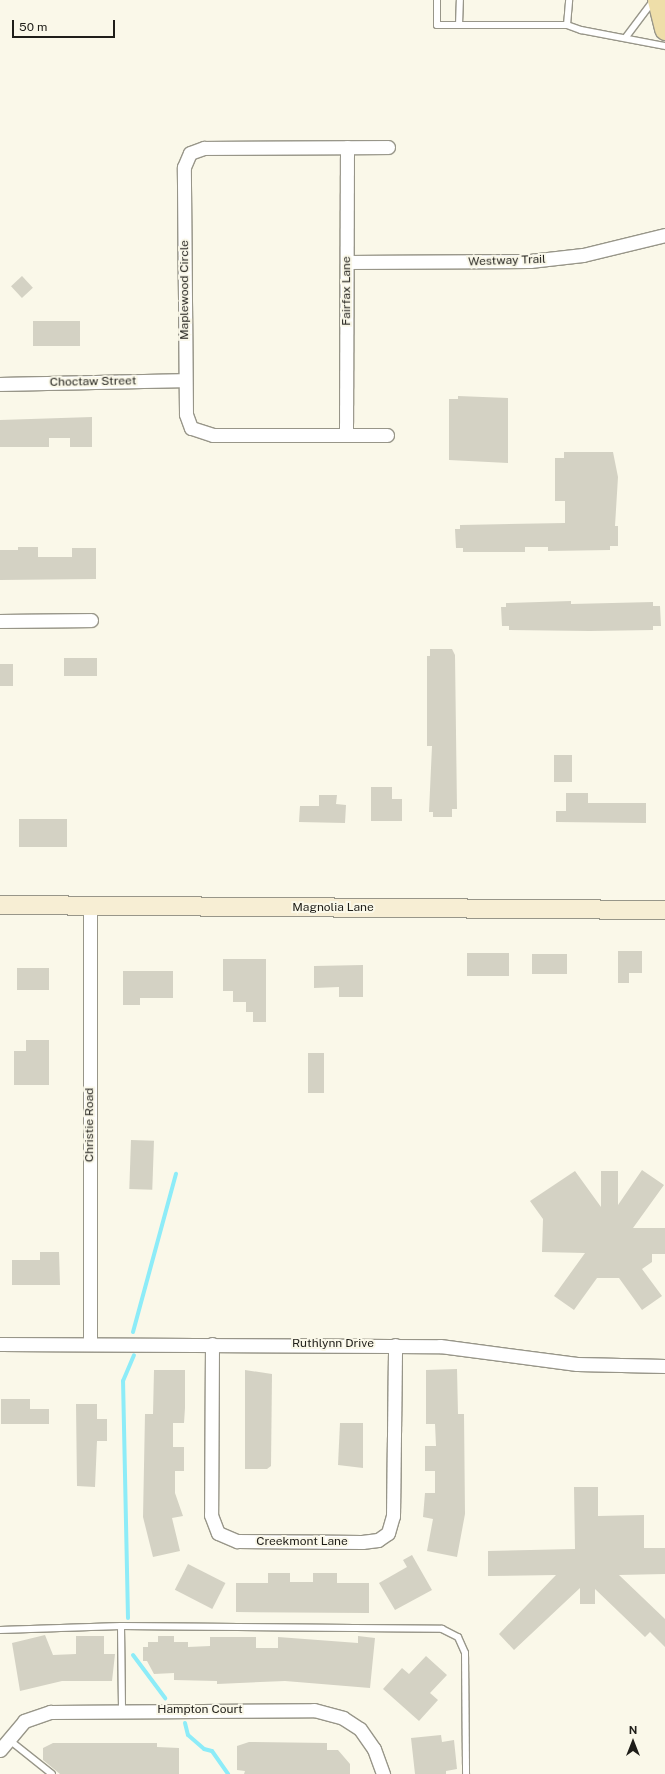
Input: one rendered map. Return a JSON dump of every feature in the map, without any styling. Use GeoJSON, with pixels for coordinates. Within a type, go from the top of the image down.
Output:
{"type":"FeatureCollection","features":[{"type":"Feature","properties":{"kind":"main road"},"geometry":{"type":"LineString","coordinates":[[658,0],[665,28]]}},
{"type":"Feature","properties":{"kind":"main road","name":"Magnolia Lane"},"geometry":{"type":"LineString","coordinates":[[0,905],[665,910]]}},
{"type":"Feature","properties":{"kind":"street","name":"Fairfax Lane"},"geometry":{"type":"LineString","coordinates":[[346,435],[347,147]]}},
{"type":"Feature","properties":{"kind":"street","name":"Maplewood Circle"},"geometry":{"type":"LineString","coordinates":[[387,435],[214,435],[196,432],[187,422],[185,380],[185,160],[190,153],[204,148],[388,147]]}},
{"type":"Feature","properties":{"kind":"street","name":"Westway Trail"},"geometry":{"type":"LineString","coordinates":[[347,262],[530,261],[583,255],[665,235]]}},
{"type":"Feature","properties":{"kind":"street","name":"Choctaw Street"},"geometry":{"type":"LineString","coordinates":[[0,384],[185,380]]}},
{"type":"Feature","properties":{"kind":"street"},"geometry":{"type":"LineString","coordinates":[[0,621],[91,620]]}},
{"type":"Feature","properties":{"kind":"street","name":"Christie Road"},"geometry":{"type":"LineString","coordinates":[[90,906],[90,1344]]}},
{"type":"Feature","properties":{"kind":"street","name":"Ruthlynn Drive"},"geometry":{"type":"LineString","coordinates":[[0,1344],[395,1345],[459,1347],[589,1365],[665,1366]]}},
{"type":"Feature","properties":{"kind":"street","name":"Creekmont Lane"},"geometry":{"type":"LineString","coordinates":[[212,1344],[211,1507],[215,1528],[230,1540],[309,1542],[373,1541],[391,1528],[395,1345]]}},
{"type":"Feature","properties":{"kind":"street","name":"Hampton Court"},"geometry":{"type":"LineString","coordinates":[[4,1744],[24,1721],[42,1713],[122,1710],[329,1713],[350,1721],[364,1734],[383,1774]]}},
{"type":"Feature","properties":{"kind":"lane"},"geometry":{"type":"LineString","coordinates":[[437,0],[437,24],[567,24],[581,30],[626,37],[665,46]]}},
{"type":"Feature","properties":{"kind":"lane"},"geometry":{"type":"LineString","coordinates":[[459,24],[460,0]]}},
{"type":"Feature","properties":{"kind":"lane"},"geometry":{"type":"LineString","coordinates":[[567,24],[569,0]]}},
{"type":"Feature","properties":{"kind":"lane"},"geometry":{"type":"LineString","coordinates":[[626,37],[655,0]]}},
{"type":"Feature","properties":{"kind":"lane"},"geometry":{"type":"LineString","coordinates":[[121,1626],[122,1710]]}},
{"type":"Feature","properties":{"kind":"lane"},"geometry":{"type":"LineString","coordinates":[[0,1630],[121,1626],[421,1626],[450,1631],[460,1640],[465,1653],[466,1774]]}},
{"type":"Feature","properties":{"kind":"lane"},"geometry":{"type":"LineString","coordinates":[[4,1744],[52,1774]]}},
{"type":"Feature","properties":{"kind":"building"},"geometry":{"type":"Polygon","coordinates":[[[22,276],[33,288],[22,298],[11,286],[22,276]]]}},
{"type":"Feature","properties":{"kind":"building"},"geometry":{"type":"Polygon","coordinates":[[[33,321],[80,321],[80,346],[33,346],[33,321]]]}},
{"type":"Feature","properties":{"kind":"building"},"geometry":{"type":"Polygon","coordinates":[[[458,396],[508,398],[508,463],[449,460],[449,399],[458,399],[458,396]]]}},
{"type":"Feature","properties":{"kind":"building"},"geometry":{"type":"Polygon","coordinates":[[[92,417],[92,447],[70,447],[70,438],[49,438],[49,447],[0,447],[0,420],[92,417]]]}},
{"type":"Feature","properties":{"kind":"building"},"geometry":{"type":"Polygon","coordinates":[[[564,452],[613,452],[618,477],[615,526],[618,526],[618,546],[610,546],[610,550],[548,551],[548,547],[525,547],[525,552],[463,552],[463,548],[456,548],[455,529],[460,529],[460,525],[565,523],[565,501],[555,501],[555,458],[564,458],[564,452]]]}},
{"type":"Feature","properties":{"kind":"building"},"geometry":{"type":"Polygon","coordinates":[[[18,547],[38,547],[38,557],[72,557],[72,548],[96,548],[96,579],[0,580],[0,550],[18,550],[18,547]]]}},
{"type":"Feature","properties":{"kind":"building"},"geometry":{"type":"Polygon","coordinates":[[[571,601],[571,604],[653,602],[653,606],[660,606],[661,626],[653,626],[653,630],[590,631],[509,630],[509,626],[502,626],[501,607],[506,607],[506,603],[571,601]]]}},
{"type":"Feature","properties":{"kind":"building"},"geometry":{"type":"Polygon","coordinates":[[[430,649],[452,649],[455,655],[457,809],[452,809],[452,817],[433,817],[433,812],[429,812],[432,746],[427,746],[427,656],[430,656],[430,649]]]}},
{"type":"Feature","properties":{"kind":"building"},"geometry":{"type":"Polygon","coordinates":[[[64,658],[97,658],[97,676],[64,676],[64,658]]]}},
{"type":"Feature","properties":{"kind":"building"},"geometry":{"type":"Polygon","coordinates":[[[0,664],[13,664],[13,686],[0,686],[0,664]]]}},
{"type":"Feature","properties":{"kind":"building"},"geometry":{"type":"Polygon","coordinates":[[[554,755],[572,755],[572,782],[554,782],[554,755]]]}},
{"type":"Feature","properties":{"kind":"building"},"geometry":{"type":"Polygon","coordinates":[[[371,787],[392,787],[392,799],[402,799],[402,821],[371,821],[371,787]]]}},
{"type":"Feature","properties":{"kind":"building"},"geometry":{"type":"Polygon","coordinates":[[[566,793],[588,793],[588,803],[646,803],[646,823],[556,822],[556,811],[566,811],[566,793]]]}},
{"type":"Feature","properties":{"kind":"building"},"geometry":{"type":"Polygon","coordinates":[[[319,795],[337,795],[336,804],[346,805],[345,823],[299,822],[300,806],[319,806],[319,795]]]}},
{"type":"Feature","properties":{"kind":"building"},"geometry":{"type":"Polygon","coordinates":[[[19,819],[67,819],[67,847],[19,847],[19,819]]]}},
{"type":"Feature","properties":{"kind":"building"},"geometry":{"type":"Polygon","coordinates":[[[618,951],[642,951],[642,973],[629,973],[629,983],[618,983],[618,951]]]}},
{"type":"Feature","properties":{"kind":"building"},"geometry":{"type":"Polygon","coordinates":[[[467,953],[509,953],[509,976],[467,976],[467,953]]]}},
{"type":"Feature","properties":{"kind":"building"},"geometry":{"type":"Polygon","coordinates":[[[532,954],[567,954],[567,974],[532,974],[532,954]]]}},
{"type":"Feature","properties":{"kind":"building"},"geometry":{"type":"Polygon","coordinates":[[[223,959],[266,959],[266,1022],[253,1022],[253,1012],[246,1012],[246,1002],[233,1002],[233,991],[223,991],[223,959]]]}},
{"type":"Feature","properties":{"kind":"building"},"geometry":{"type":"Polygon","coordinates":[[[363,965],[363,997],[339,997],[339,987],[314,988],[314,966],[363,965]]]}},
{"type":"Feature","properties":{"kind":"building"},"geometry":{"type":"Polygon","coordinates":[[[17,968],[49,968],[49,990],[17,990],[17,968]]]}},
{"type":"Feature","properties":{"kind":"building"},"geometry":{"type":"Polygon","coordinates":[[[123,971],[173,971],[173,998],[140,998],[140,1005],[123,1005],[123,971]]]}},
{"type":"Feature","properties":{"kind":"building"},"geometry":{"type":"Polygon","coordinates":[[[26,1040],[49,1040],[49,1085],[14,1085],[14,1051],[26,1051],[26,1040]]]}},
{"type":"Feature","properties":{"kind":"building"},"geometry":{"type":"Polygon","coordinates":[[[308,1053],[324,1053],[324,1093],[308,1093],[308,1053]]]}},
{"type":"Feature","properties":{"kind":"building"},"geometry":{"type":"Polygon","coordinates":[[[131,1140],[154,1141],[152,1190],[129,1189],[131,1140]]]}},
{"type":"Feature","properties":{"kind":"building"},"geometry":{"type":"Polygon","coordinates":[[[642,1170],[664,1185],[633,1228],[665,1228],[665,1254],[652,1254],[652,1262],[642,1269],[662,1296],[642,1310],[619,1278],[597,1278],[574,1310],[554,1296],[585,1253],[542,1252],[543,1219],[530,1201],[575,1171],[601,1207],[601,1171],[618,1171],[618,1205],[642,1170]]]}},
{"type":"Feature","properties":{"kind":"building"},"geometry":{"type":"Polygon","coordinates":[[[40,1252],[59,1252],[60,1285],[12,1285],[12,1260],[40,1260],[40,1252]]]}},
{"type":"Feature","properties":{"kind":"building"},"geometry":{"type":"Polygon","coordinates":[[[457,1369],[458,1414],[464,1414],[465,1514],[457,1557],[427,1551],[433,1519],[423,1517],[425,1493],[435,1493],[435,1471],[425,1471],[425,1446],[436,1446],[435,1424],[426,1424],[426,1370],[457,1369]]]}},
{"type":"Feature","properties":{"kind":"building"},"geometry":{"type":"Polygon","coordinates":[[[154,1370],[185,1370],[185,1408],[184,1423],[173,1423],[173,1447],[184,1447],[184,1471],[175,1471],[175,1493],[183,1516],[172,1518],[180,1551],[153,1557],[143,1517],[145,1414],[153,1414],[154,1370]]]}},
{"type":"Feature","properties":{"kind":"building"},"geometry":{"type":"Polygon","coordinates":[[[245,1370],[272,1374],[271,1466],[267,1469],[245,1469],[245,1370]]]}},
{"type":"Feature","properties":{"kind":"building"},"geometry":{"type":"Polygon","coordinates":[[[1,1399],[30,1399],[30,1409],[49,1409],[49,1424],[1,1424],[1,1399]]]}},
{"type":"Feature","properties":{"kind":"building"},"geometry":{"type":"Polygon","coordinates":[[[76,1404],[97,1404],[97,1419],[107,1419],[107,1441],[97,1441],[95,1487],[77,1486],[76,1404]]]}},
{"type":"Feature","properties":{"kind":"building"},"geometry":{"type":"Polygon","coordinates":[[[340,1423],[363,1423],[363,1468],[338,1465],[340,1423]]]}},
{"type":"Feature","properties":{"kind":"building"},"geometry":{"type":"Polygon","coordinates":[[[574,1487],[598,1487],[598,1516],[644,1515],[644,1548],[665,1548],[665,1574],[619,1575],[665,1619],[665,1647],[650,1632],[645,1637],[595,1589],[595,1604],[580,1604],[580,1588],[514,1650],[499,1634],[556,1575],[488,1576],[488,1551],[575,1549],[574,1487]]]}},
{"type":"Feature","properties":{"kind":"building"},"geometry":{"type":"Polygon","coordinates":[[[412,1555],[432,1590],[395,1610],[379,1583],[407,1567],[403,1560],[412,1555]]]}},
{"type":"Feature","properties":{"kind":"building"},"geometry":{"type":"Polygon","coordinates":[[[188,1564],[225,1583],[212,1609],[175,1590],[188,1564]]]}},
{"type":"Feature","properties":{"kind":"building"},"geometry":{"type":"Polygon","coordinates":[[[268,1573],[290,1573],[290,1582],[313,1582],[313,1573],[337,1573],[337,1583],[369,1583],[369,1613],[236,1612],[236,1583],[268,1583],[268,1573]]]}},
{"type":"Feature","properties":{"kind":"building"},"geometry":{"type":"Polygon","coordinates":[[[45,1635],[53,1655],[76,1654],[76,1636],[104,1636],[104,1654],[115,1654],[112,1681],[62,1681],[20,1691],[12,1643],[45,1635]]]}},
{"type":"Feature","properties":{"kind":"building"},"geometry":{"type":"Polygon","coordinates":[[[158,1636],[174,1636],[174,1642],[188,1642],[188,1647],[210,1646],[210,1637],[256,1637],[256,1648],[278,1648],[278,1637],[358,1643],[358,1636],[375,1638],[370,1688],[285,1681],[217,1684],[217,1681],[174,1680],[174,1673],[154,1674],[147,1661],[143,1661],[143,1647],[148,1647],[148,1642],[158,1642],[158,1636]]]}},
{"type":"Feature","properties":{"kind":"building"},"geometry":{"type":"Polygon","coordinates":[[[426,1656],[447,1675],[430,1693],[438,1700],[419,1721],[383,1689],[402,1668],[409,1674],[426,1656]]]}},
{"type":"Feature","properties":{"kind":"building"},"geometry":{"type":"Polygon","coordinates":[[[441,1735],[442,1742],[454,1740],[457,1769],[446,1771],[446,1774],[415,1774],[411,1738],[441,1735]]]}},
{"type":"Feature","properties":{"kind":"building"},"geometry":{"type":"Polygon","coordinates":[[[249,1742],[327,1743],[327,1750],[338,1750],[350,1764],[350,1774],[244,1774],[245,1771],[237,1770],[237,1746],[249,1742]]]}},
{"type":"Feature","properties":{"kind":"building"},"geometry":{"type":"Polygon","coordinates":[[[53,1743],[157,1743],[157,1747],[179,1748],[179,1774],[60,1774],[43,1760],[43,1748],[53,1743]]]}},
{"type":"Feature","properties":{"kind":"waterway"},"geometry":{"type":"LineString","coordinates":[[133,1332],[176,1174]]}},
{"type":"Feature","properties":{"kind":"waterway"},"geometry":{"type":"LineString","coordinates":[[128,1618],[123,1381],[134,1355]]}},
{"type":"Feature","properties":{"kind":"waterway"},"geometry":{"type":"LineString","coordinates":[[133,1655],[165,1698]]}},
{"type":"Feature","properties":{"kind":"waterway"},"geometry":{"type":"LineString","coordinates":[[185,1723],[188,1735],[204,1749],[212,1751],[228,1774]]}}]}
